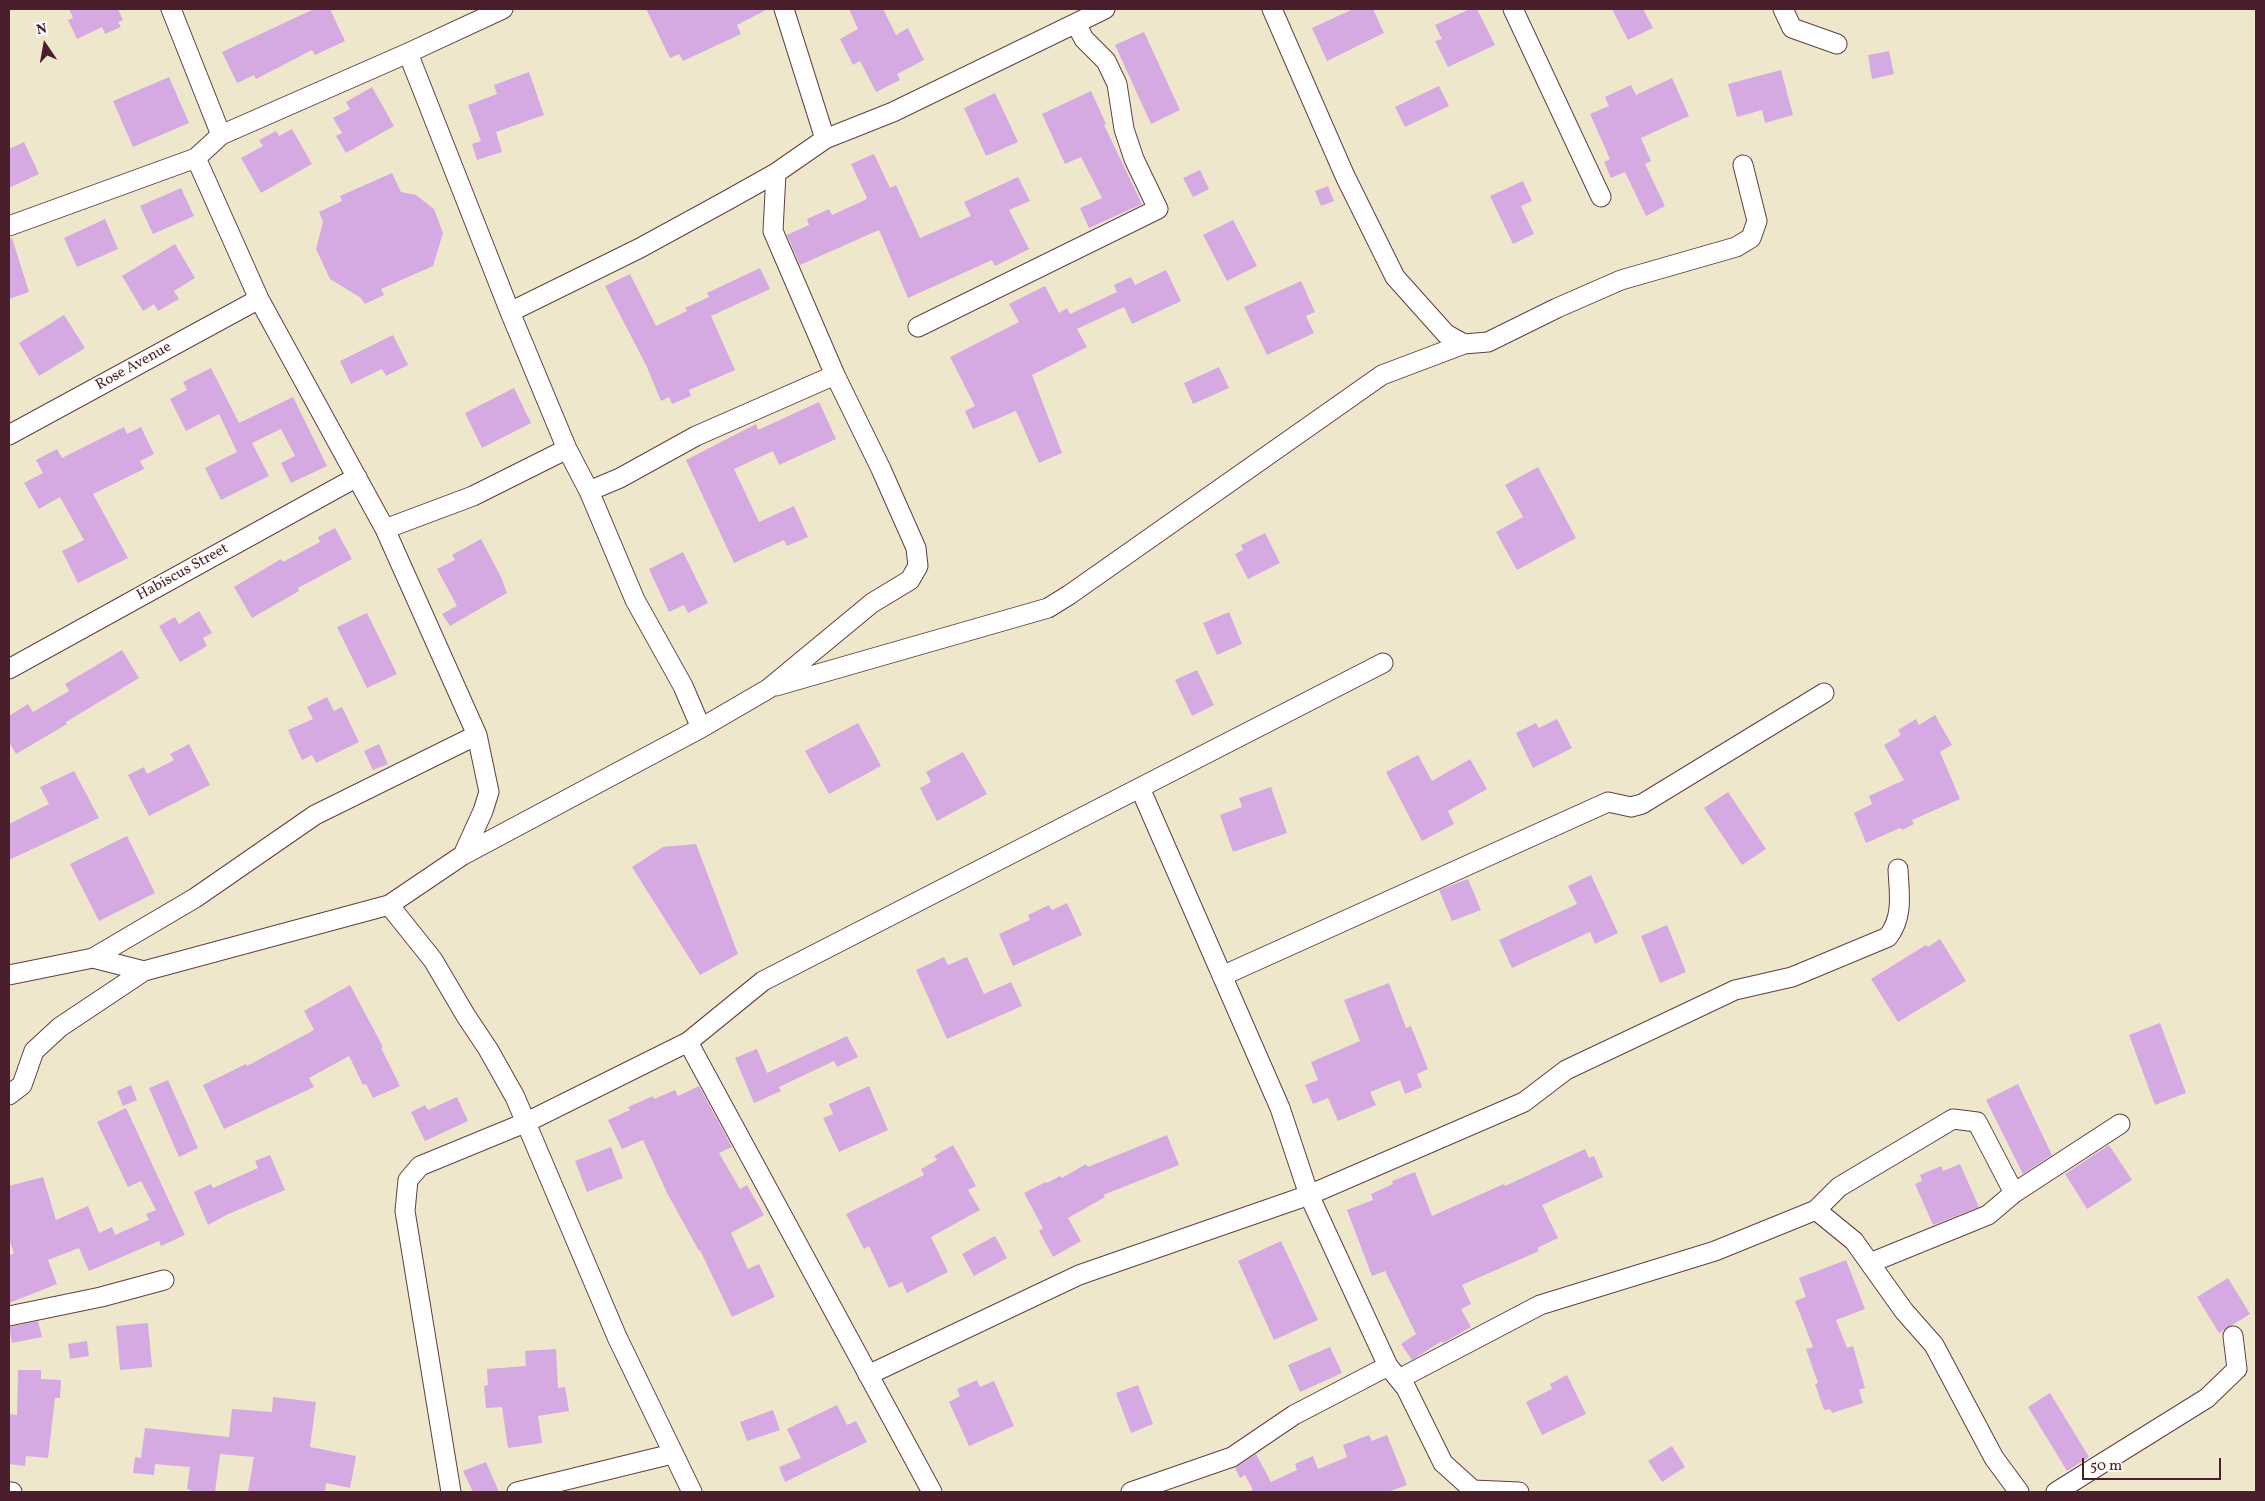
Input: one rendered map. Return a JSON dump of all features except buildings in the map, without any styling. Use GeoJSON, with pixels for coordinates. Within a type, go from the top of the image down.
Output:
{"type":"FeatureCollection","features":[{"type":"Feature","properties":{"kind":"street"},"geometry":{"type":"LineString","coordinates":[[171,9],[221,135]]}},
{"type":"Feature","properties":{"kind":"street"},"geometry":{"type":"LineString","coordinates":[[9,226],[196,158],[221,135],[503,9]]}},
{"type":"Feature","properties":{"kind":"street"},"geometry":{"type":"LineString","coordinates":[[784,9],[825,140]]}},
{"type":"Feature","properties":{"kind":"street"},"geometry":{"type":"LineString","coordinates":[[510,312],[640,248],[776,174],[825,140],[893,112],[1105,9]]}},
{"type":"Feature","properties":{"kind":"street"},"geometry":{"type":"LineString","coordinates":[[1272,9],[1346,176],[1395,277],[1446,334],[1464,344]]}},
{"type":"Feature","properties":{"kind":"street"},"geometry":{"type":"LineString","coordinates":[[1513,9],[1601,198]]}},
{"type":"Feature","properties":{"kind":"street"},"geometry":{"type":"LineString","coordinates":[[1783,9],[1792,28],[1837,44]]}},
{"type":"Feature","properties":{"kind":"street"},"geometry":{"type":"LineString","coordinates":[[918,327],[1158,209],[1134,159],[1124,129],[1117,84],[1106,61],[1084,39],[1076,24]]}},
{"type":"Feature","properties":{"kind":"street"},"geometry":{"type":"LineString","coordinates":[[408,53],[510,312],[567,449],[589,491],[635,600],[683,686],[701,728]]}},
{"type":"Feature","properties":{"kind":"street"},"geometry":{"type":"LineString","coordinates":[[196,158],[259,299],[385,529],[477,736],[489,792],[483,811],[463,855]]}},
{"type":"Feature","properties":{"kind":"street"},"geometry":{"type":"LineString","coordinates":[[768,689],[1048,608],[1070,595],[1382,375],[1464,344],[1488,342],[1556,308],[1621,280],[1736,247],[1751,238],[1757,221],[1743,165]]}},
{"type":"Feature","properties":{"kind":"street"},"geometry":{"type":"LineString","coordinates":[[9,1095],[22,1085],[34,1051],[60,1027],[144,972],[388,905],[463,855],[701,728],[768,689],[872,603],[910,580],[918,566],[916,548],[881,469],[835,375],[773,231],[776,174]]}},
{"type":"Feature","properties":{"kind":"street","name":"Rose Avenue"},"geometry":{"type":"LineString","coordinates":[[9,435],[259,299]]}},
{"type":"Feature","properties":{"kind":"street"},"geometry":{"type":"LineString","coordinates":[[589,491],[620,478],[696,436],[835,375]]}},
{"type":"Feature","properties":{"kind":"street"},"geometry":{"type":"LineString","coordinates":[[385,529],[473,496],[567,449]]}},
{"type":"Feature","properties":{"kind":"street","name":"Habiscus Street"},"geometry":{"type":"LineString","coordinates":[[9,669],[357,477]]}},
{"type":"Feature","properties":{"kind":"street"},"geometry":{"type":"LineString","coordinates":[[451,1492],[405,1211],[408,1180],[420,1166],[527,1122],[688,1042],[763,981],[1383,663]]}},
{"type":"Feature","properties":{"kind":"street"},"geometry":{"type":"LineString","coordinates":[[1222,976],[1608,802],[1631,807],[1642,804],[1824,693]]}},
{"type":"Feature","properties":{"kind":"street"},"geometry":{"type":"LineString","coordinates":[[9,975],[93,958],[195,898],[315,815],[477,736]]}},
{"type":"Feature","properties":{"kind":"street"},"geometry":{"type":"LineString","coordinates":[[1140,788],[1280,1108],[1309,1195],[1394,1373],[1406,1388],[1443,1463],[1473,1490],[1518,1492]]}},
{"type":"Feature","properties":{"kind":"street"},"geometry":{"type":"LineString","coordinates":[[868,1375],[1079,1275],[1309,1195],[1524,1102],[1566,1070],[1734,990],[1792,977],[1888,937],[1895,928],[1900,912],[1898,868]]}},
{"type":"Feature","properties":{"kind":"street"},"geometry":{"type":"LineString","coordinates":[[388,905],[433,960],[488,1049],[527,1122],[617,1337],[692,1492]]}},
{"type":"Feature","properties":{"kind":"street"},"geometry":{"type":"LineString","coordinates":[[93,958],[144,972]]}},
{"type":"Feature","properties":{"kind":"street"},"geometry":{"type":"LineString","coordinates":[[688,1042],[932,1492]]}},
{"type":"Feature","properties":{"kind":"street"},"geometry":{"type":"LineString","coordinates":[[1131,1492],[1232,1457],[1294,1415],[1394,1373],[1540,1305],[1716,1252],[1816,1210],[1839,1187],[1954,1119],[1977,1122],[2014,1193]]}},
{"type":"Feature","properties":{"kind":"street"},"geometry":{"type":"LineString","coordinates":[[1870,1263],[1988,1215],[2014,1193],[2120,1124]]}},
{"type":"Feature","properties":{"kind":"street"},"geometry":{"type":"LineString","coordinates":[[1816,1210],[1854,1242],[1904,1311],[1934,1345],[1994,1458],[2019,1492]]}},
{"type":"Feature","properties":{"kind":"street"},"geometry":{"type":"LineString","coordinates":[[9,1316],[164,1280]]}},
{"type":"Feature","properties":{"kind":"street"},"geometry":{"type":"LineString","coordinates":[[2056,1492],[2207,1398],[2237,1369],[2233,1336]]}},
{"type":"Feature","properties":{"kind":"street"},"geometry":{"type":"LineString","coordinates":[[517,1492],[672,1454]]}}]}
